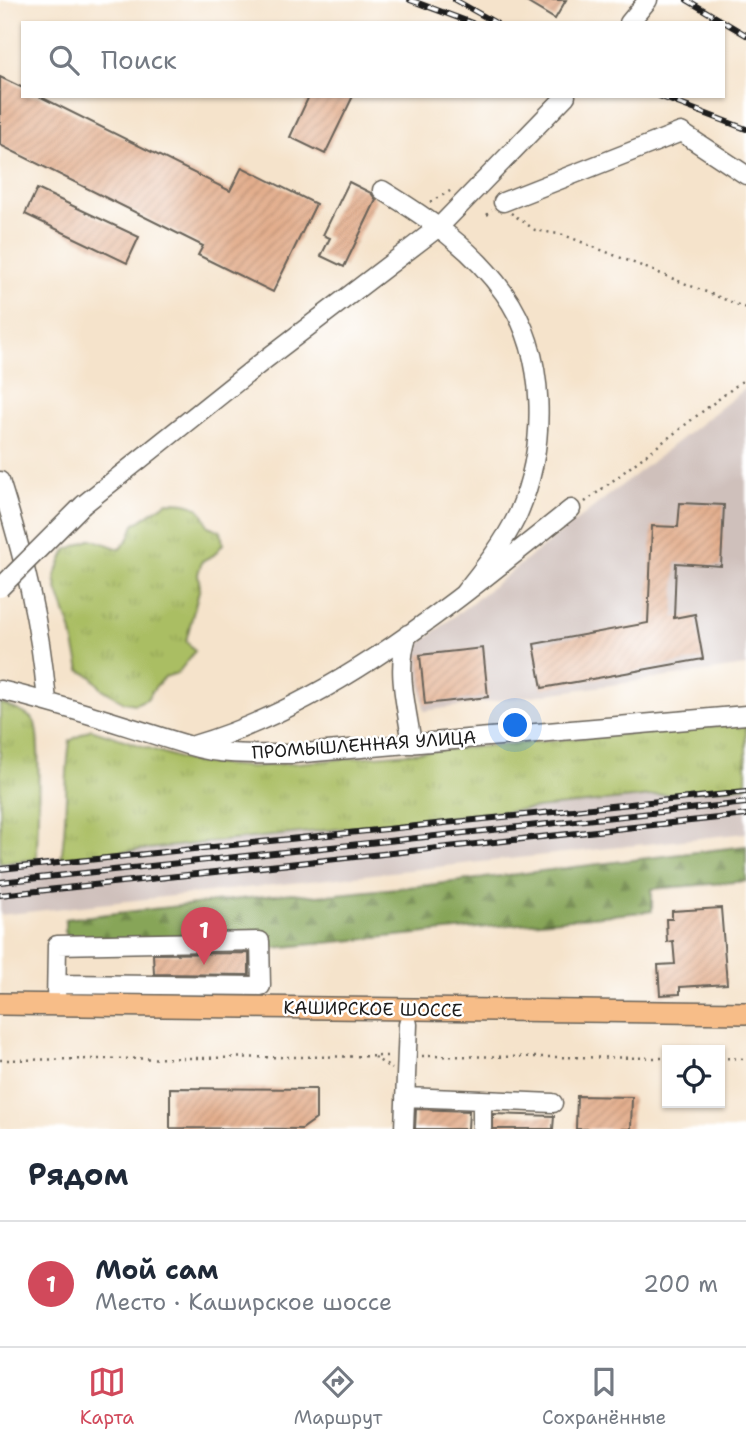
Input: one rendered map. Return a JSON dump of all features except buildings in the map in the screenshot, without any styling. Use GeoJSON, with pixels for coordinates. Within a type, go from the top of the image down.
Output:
{"type":"FeatureCollection","features":[{"type":"Feature","properties":{"kind":"main road","name":"КАШИРСКОЕ ШОССЕ"},"geometry":{"type":"LineString","coordinates":[[0,1004],[56,994],[746,1013]]}},
{"type":"Feature","properties":{"kind":"main road","name":"КАШИРСКОЕ ШОССЕ"},"geometry":{"type":"LineString","coordinates":[[0,1018],[746,1026]]}},
{"type":"Feature","properties":{"kind":"street"},"geometry":{"type":"LineString","coordinates":[[631,21],[648,0]]}},
{"type":"Feature","properties":{"kind":"street"},"geometry":{"type":"LineString","coordinates":[[0,588],[83,505],[251,370],[440,226],[564,98]]}},
{"type":"Feature","properties":{"kind":"street"},"geometry":{"type":"LineString","coordinates":[[503,202],[681,132],[746,175]]}},
{"type":"Feature","properties":{"kind":"street"},"geometry":{"type":"LineString","coordinates":[[382,190],[440,226],[506,295],[522,328],[533,362],[539,404],[538,440],[531,475],[517,514],[496,552],[464,593]]}},
{"type":"Feature","properties":{"kind":"street"},"geometry":{"type":"LineString","coordinates":[[0,481],[28,572],[38,621],[47,701]]}},
{"type":"Feature","properties":{"kind":"street"},"geometry":{"type":"LineString","coordinates":[[191,746],[266,720],[408,634],[571,509]]}},
{"type":"Feature","properties":{"kind":"street"},"geometry":{"type":"LineString","coordinates":[[408,634],[402,664],[412,744]]}},
{"type":"Feature","properties":{"kind":"street","name":"ПРОМЫШЛЕННАЯ УЛИЦА"},"geometry":{"type":"LineString","coordinates":[[0,690],[47,701],[191,746],[253,754],[412,744],[746,715]]}},
{"type":"Feature","properties":{"kind":"street"},"geometry":{"type":"LineString","coordinates":[[260,941],[261,986],[56,994],[57,945],[260,941]]}},
{"type":"Feature","properties":{"kind":"street"},"geometry":{"type":"LineString","coordinates":[[404,1129],[408,1024]]}},
{"type":"Feature","properties":{"kind":"street"},"geometry":{"type":"LineString","coordinates":[[405,1097],[553,1103]]}},
{"type":"Feature","properties":{"kind":"street"},"geometry":{"type":"LineString","coordinates":[[482,1100],[482,1129]]}},
{"type":"Feature","properties":{"kind":"path"},"geometry":{"type":"LineString","coordinates":[[407,206],[418,201],[430,202],[459,185]]}},
{"type":"Feature","properties":{"kind":"path"},"geometry":{"type":"LineString","coordinates":[[503,202],[515,218],[535,230],[564,235],[746,308]]}},
{"type":"Feature","properties":{"kind":"path"},"geometry":{"type":"LineString","coordinates":[[571,509],[586,501],[746,378]]}},
{"type":"Feature","properties":{"kind":"path"},"geometry":{"type":"LineString","coordinates":[[373,1056],[401,1074]]}},
{"type":"Feature","properties":{"kind":"path"},"geometry":{"type":"LineString","coordinates":[[0,1060],[373,1056],[662,1058]]}},
{"type":"Feature","properties":{"kind":"path"},"geometry":{"type":"LineString","coordinates":[[725,1058],[746,1059]]}},
{"type":"Feature","properties":{"kind":"shaded area"},"geometry":{"type":"Polygon","coordinates":[[[746,388],[746,666],[424,711],[415,647],[746,388]]]}},
{"type":"Feature","properties":{"kind":"shaded area"},"geometry":{"type":"Polygon","coordinates":[[[746,786],[746,833],[0,915],[0,863],[746,786]]]}},
{"type":"Feature","properties":{"kind":"green space"},"geometry":{"type":"Polygon","coordinates":[[[167,502],[194,505],[198,508],[208,526],[221,531],[223,544],[214,555],[202,561],[198,574],[200,587],[186,641],[195,651],[178,673],[165,677],[147,699],[135,704],[124,702],[101,688],[92,677],[80,670],[55,576],[66,550],[92,539],[120,549],[129,538],[134,525],[167,502]]]}},
{"type":"Feature","properties":{"kind":"green space"},"geometry":{"type":"Polygon","coordinates":[[[0,703],[28,715],[34,721],[36,729],[37,859],[0,863],[0,703]]]}},
{"type":"Feature","properties":{"kind":"green space"},"geometry":{"type":"Polygon","coordinates":[[[746,723],[746,786],[61,858],[70,741],[91,729],[191,762],[252,767],[746,723]]]}},
{"type":"Feature","properties":{"kind":"green space"},"geometry":{"type":"Polygon","coordinates":[[[746,846],[746,881],[652,889],[652,911],[263,949],[65,942],[65,919],[292,893],[317,896],[428,885],[746,846]]]}},
{"type":"Feature","properties":{"kind":"railway"},"geometry":{"type":"LineString","coordinates":[[410,0],[467,21]]}},
{"type":"Feature","properties":{"kind":"railway"},"geometry":{"type":"LineString","coordinates":[[455,0],[492,21]]}},
{"type":"Feature","properties":{"kind":"railway"},"geometry":{"type":"LineString","coordinates":[[687,0],[722,21]]}},
{"type":"Feature","properties":{"kind":"railway"},"geometry":{"type":"LineString","coordinates":[[725,23],[746,35]]}},
{"type":"Feature","properties":{"kind":"railway"},"geometry":{"type":"LineString","coordinates":[[664,98],[746,129]]}},
{"type":"Feature","properties":{"kind":"railway"},"geometry":{"type":"LineString","coordinates":[[0,869],[746,792]]}},
{"type":"Feature","properties":{"kind":"railway"},"geometry":{"type":"LineString","coordinates":[[0,882],[746,803]]}},
{"type":"Feature","properties":{"kind":"railway"},"geometry":{"type":"LineString","coordinates":[[0,895],[746,815]]}},
{"type":"Feature","properties":{"kind":"place","name":"Мой сам"},"geometry":{"type":"Point","coordinates":[204,965]}}]}
